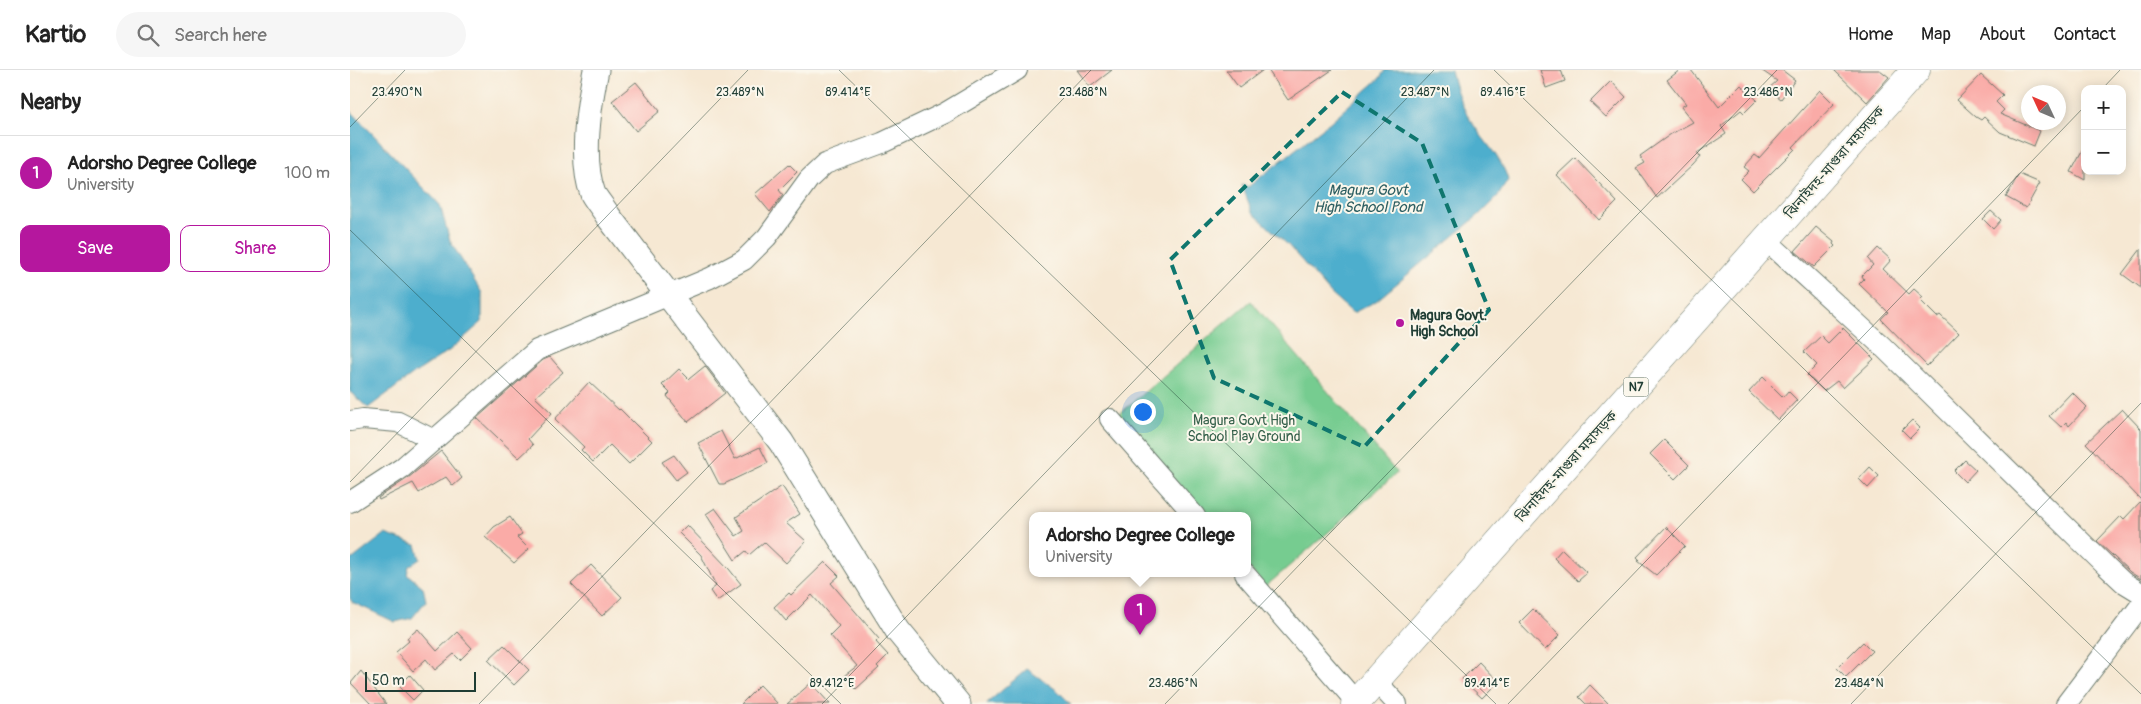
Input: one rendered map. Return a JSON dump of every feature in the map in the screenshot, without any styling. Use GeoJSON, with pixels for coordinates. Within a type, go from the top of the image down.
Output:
{"type":"FeatureCollection","features":[{"type":"Feature","properties":{"kind":"highway","name":"ঝিনাইদহ-মাগুরা মহাসড়ক"},"geometry":{"type":"LineString","coordinates":[[1356,703],[1916,70]]}},
{"type":"Feature","properties":{"kind":"main road"},"geometry":{"type":"LineString","coordinates":[[596,70],[587,114],[588,170],[593,194],[781,442],[898,631],[958,704]]}},
{"type":"Feature","properties":{"kind":"street"},"geometry":{"type":"LineString","coordinates":[[350,502],[402,468],[537,350],[710,278],[744,260],[767,237],[809,179],[825,164],[882,144],[945,113],[1017,70]]}},
{"type":"Feature","properties":{"kind":"street"},"geometry":{"type":"LineString","coordinates":[[1766,240],[1882,346],[2107,567],[2123,582],[2141,593]]}},
{"type":"Feature","properties":{"kind":"street"},"geometry":{"type":"LineString","coordinates":[[350,421],[364,419],[398,422],[434,440]]}},
{"type":"Feature","properties":{"kind":"street"},"geometry":{"type":"LineString","coordinates":[[1110,419],[1191,512]]}},
{"type":"Feature","properties":{"kind":"street"},"geometry":{"type":"LineString","coordinates":[[1248,577],[1356,703]]}},
{"type":"Feature","properties":{"kind":"street"},"geometry":{"type":"LineString","coordinates":[[2066,704],[2141,605]]}},
{"type":"Feature","properties":{"kind":"street"},"geometry":{"type":"LineString","coordinates":[[1376,681],[1397,704]]}},
{"type":"Feature","properties":{"kind":"highlighted area"},"geometry":{"type":"Polygon","coordinates":[[[1342,92],[1422,143],[1489,310],[1364,447],[1214,378],[1170,260],[1342,92]]]}},
{"type":"Feature","properties":{"kind":"green space","name":"Magura Govt High School Play Ground"},"geometry":{"type":"Polygon","coordinates":[[[1251,301],[1397,473],[1265,587],[1251,571],[1251,512],[1201,512],[1118,415],[1251,301]]]}},
{"type":"Feature","properties":{"kind":"water","name":"Magura Govt High School Pond"},"geometry":{"type":"Polygon","coordinates":[[[1385,70],[1451,70],[1465,111],[1502,165],[1508,180],[1498,196],[1480,214],[1376,301],[1353,313],[1331,294],[1288,245],[1252,212],[1242,185],[1248,187],[1330,122],[1380,78],[1385,70]]]}},
{"type":"Feature","properties":{"kind":"water"},"geometry":{"type":"Polygon","coordinates":[[[350,110],[440,205],[450,241],[482,293],[482,322],[450,350],[368,408],[350,392],[350,110]]]}},
{"type":"Feature","properties":{"kind":"water"},"geometry":{"type":"Polygon","coordinates":[[[385,534],[416,545],[420,559],[409,566],[407,574],[423,587],[426,601],[412,618],[395,622],[352,602],[350,598],[350,561],[385,534]]]}},
{"type":"Feature","properties":{"kind":"water"},"geometry":{"type":"Polygon","coordinates":[[[1027,669],[1058,691],[1071,704],[986,704],[1027,669]]]}},
{"type":"Feature","properties":{"kind":"building"},"geometry":{"type":"Polygon","coordinates":[[[1077,70],[1112,70],[1090,87],[1077,70]]]}},
{"type":"Feature","properties":{"kind":"building"},"geometry":{"type":"Polygon","coordinates":[[[1226,70],[1263,70],[1239,88],[1226,70]]]}},
{"type":"Feature","properties":{"kind":"building"},"geometry":{"type":"Polygon","coordinates":[[[1268,70],[1332,70],[1288,100],[1268,70]]]}},
{"type":"Feature","properties":{"kind":"building"},"geometry":{"type":"Polygon","coordinates":[[[1540,70],[1561,70],[1565,81],[1546,88],[1540,70]]]}},
{"type":"Feature","properties":{"kind":"building"},"geometry":{"type":"Polygon","coordinates":[[[1680,70],[1691,70],[1719,107],[1741,85],[1757,100],[1744,113],[1741,110],[1721,126],[1726,134],[1697,153],[1700,157],[1693,165],[1657,198],[1636,168],[1645,163],[1640,156],[1671,134],[1693,122],[1681,107],[1686,104],[1667,80],[1680,70]]]}},
{"type":"Feature","properties":{"kind":"building"},"geometry":{"type":"Polygon","coordinates":[[[1761,70],[1782,70],[1795,80],[1781,99],[1768,89],[1777,81],[1761,70]]]}},
{"type":"Feature","properties":{"kind":"building"},"geometry":{"type":"Polygon","coordinates":[[[1834,70],[1880,70],[1889,77],[1867,102],[1834,70]]]}},
{"type":"Feature","properties":{"kind":"building"},"geometry":{"type":"Polygon","coordinates":[[[1981,75],[2003,95],[1996,102],[2004,110],[2000,114],[2021,123],[2021,130],[2040,131],[2034,146],[2000,132],[1984,117],[1981,120],[1976,117],[1957,100],[1981,75]]]}},
{"type":"Feature","properties":{"kind":"building"},"geometry":{"type":"Polygon","coordinates":[[[1611,81],[1626,97],[1606,117],[1590,102],[1611,81]]]}},
{"type":"Feature","properties":{"kind":"building"},"geometry":{"type":"Polygon","coordinates":[[[636,82],[660,111],[636,131],[612,101],[636,82]]]}},
{"type":"Feature","properties":{"kind":"building"},"geometry":{"type":"Polygon","coordinates":[[[1820,90],[1834,104],[1793,147],[1795,149],[1753,191],[1741,179],[1749,171],[1744,167],[1755,155],[1759,158],[1820,90]]]}},
{"type":"Feature","properties":{"kind":"building"},"geometry":{"type":"Polygon","coordinates":[[[2081,153],[2081,175],[2085,175],[2085,180],[2071,172],[2081,153]]]}},
{"type":"Feature","properties":{"kind":"building"},"geometry":{"type":"Polygon","coordinates":[[[1575,158],[1617,202],[1599,220],[1557,175],[1575,158]]]}},
{"type":"Feature","properties":{"kind":"building"},"geometry":{"type":"Polygon","coordinates":[[[789,164],[797,172],[779,190],[783,195],[770,212],[755,194],[789,164]]]}},
{"type":"Feature","properties":{"kind":"building"},"geometry":{"type":"Polygon","coordinates":[[[2019,174],[2040,183],[2026,208],[2006,197],[2019,174]]]}},
{"type":"Feature","properties":{"kind":"building"},"geometry":{"type":"Polygon","coordinates":[[[1991,211],[2001,220],[1993,229],[1983,219],[1991,211]]]}},
{"type":"Feature","properties":{"kind":"building"},"geometry":{"type":"Polygon","coordinates":[[[1816,227],[1834,242],[1835,246],[1814,267],[1795,251],[1816,227]]]}},
{"type":"Feature","properties":{"kind":"building"},"geometry":{"type":"Polygon","coordinates":[[[1878,248],[1891,260],[1883,269],[1909,294],[1914,289],[1923,297],[1920,300],[1937,317],[1940,315],[1959,333],[1927,366],[1881,319],[1888,312],[1859,284],[1864,279],[1862,276],[1873,265],[1868,259],[1878,248]]]}},
{"type":"Feature","properties":{"kind":"building"},"geometry":{"type":"Polygon","coordinates":[[[2141,249],[2141,288],[2122,274],[2141,249]]]}},
{"type":"Feature","properties":{"kind":"building"},"geometry":{"type":"Polygon","coordinates":[[[1843,328],[1874,359],[1843,388],[1837,381],[1824,391],[1807,375],[1817,365],[1804,352],[1821,336],[1828,343],[1843,328]]]}},
{"type":"Feature","properties":{"kind":"building"},"geometry":{"type":"Polygon","coordinates":[[[550,357],[563,372],[535,397],[552,413],[528,439],[533,445],[519,458],[477,418],[543,360],[550,357]]]}},
{"type":"Feature","properties":{"kind":"building"},"geometry":{"type":"Polygon","coordinates":[[[705,366],[725,393],[688,422],[667,396],[670,393],[662,385],[679,369],[689,379],[705,366]]]}},
{"type":"Feature","properties":{"kind":"building"},"geometry":{"type":"Polygon","coordinates":[[[1763,377],[1783,397],[1788,391],[1797,400],[1778,420],[1749,392],[1763,377]]]}},
{"type":"Feature","properties":{"kind":"building"},"geometry":{"type":"Polygon","coordinates":[[[589,382],[652,441],[629,464],[610,445],[593,462],[581,450],[584,447],[555,419],[589,382]]]}},
{"type":"Feature","properties":{"kind":"building"},"geometry":{"type":"Polygon","coordinates":[[[2072,392],[2087,407],[2069,426],[2066,422],[2061,427],[2049,416],[2072,392]]]}},
{"type":"Feature","properties":{"kind":"building"},"geometry":{"type":"Polygon","coordinates":[[[2122,409],[2141,429],[2141,500],[2086,443],[2122,409]]]}},
{"type":"Feature","properties":{"kind":"building"},"geometry":{"type":"Polygon","coordinates":[[[1912,420],[1920,428],[1910,438],[1902,430],[1912,420]]]}},
{"type":"Feature","properties":{"kind":"building"},"geometry":{"type":"Polygon","coordinates":[[[721,431],[735,459],[760,447],[768,463],[724,484],[719,484],[698,443],[721,431]]]}},
{"type":"Feature","properties":{"kind":"building"},"geometry":{"type":"Polygon","coordinates":[[[1664,440],[1689,465],[1675,479],[1650,454],[1664,440]]]}},
{"type":"Feature","properties":{"kind":"building"},"geometry":{"type":"Polygon","coordinates":[[[441,451],[462,478],[453,486],[446,477],[419,493],[413,483],[379,500],[378,498],[408,478],[441,451]]]}},
{"type":"Feature","properties":{"kind":"building"},"geometry":{"type":"Polygon","coordinates":[[[674,455],[687,472],[676,480],[662,462],[674,455]]]}},
{"type":"Feature","properties":{"kind":"building"},"geometry":{"type":"Polygon","coordinates":[[[1965,460],[1976,470],[1965,482],[1954,471],[1965,460]]]}},
{"type":"Feature","properties":{"kind":"building"},"geometry":{"type":"Polygon","coordinates":[[[1870,467],[1879,476],[1868,488],[1859,479],[1870,467]]]}},
{"type":"Feature","properties":{"kind":"building"},"geometry":{"type":"Polygon","coordinates":[[[782,486],[800,514],[786,523],[806,541],[786,563],[764,542],[749,555],[746,551],[735,560],[706,514],[715,508],[736,536],[744,531],[736,517],[782,486]]]}},
{"type":"Feature","properties":{"kind":"building"},"geometry":{"type":"Polygon","coordinates":[[[2141,501],[2141,579],[2130,572],[2097,541],[2121,516],[2124,519],[2141,501]]]}},
{"type":"Feature","properties":{"kind":"building"},"geometry":{"type":"Polygon","coordinates":[[[510,517],[522,534],[517,537],[529,549],[514,563],[485,537],[494,527],[510,517]]]}},
{"type":"Feature","properties":{"kind":"building"},"geometry":{"type":"Polygon","coordinates":[[[687,525],[741,584],[717,601],[710,591],[716,586],[701,555],[679,533],[687,525]]]}},
{"type":"Feature","properties":{"kind":"building"},"geometry":{"type":"Polygon","coordinates":[[[1666,527],[1685,546],[1656,575],[1638,561],[1640,560],[1637,557],[1666,527]]]}},
{"type":"Feature","properties":{"kind":"building"},"geometry":{"type":"Polygon","coordinates":[[[1562,549],[1587,573],[1578,581],[1554,558],[1562,549]]]}},
{"type":"Feature","properties":{"kind":"building"},"geometry":{"type":"Polygon","coordinates":[[[825,562],[839,576],[831,583],[879,639],[876,642],[888,655],[877,666],[879,668],[856,689],[845,675],[857,666],[830,635],[839,626],[812,595],[786,621],[774,607],[789,593],[791,595],[825,562]]]}},
{"type":"Feature","properties":{"kind":"building"},"geometry":{"type":"Polygon","coordinates":[[[591,565],[622,597],[602,616],[571,584],[591,565]]]}},
{"type":"Feature","properties":{"kind":"building"},"geometry":{"type":"Polygon","coordinates":[[[1533,609],[1560,635],[1545,650],[1519,623],[1533,609]]]}},
{"type":"Feature","properties":{"kind":"building"},"geometry":{"type":"Polygon","coordinates":[[[418,629],[437,651],[457,632],[472,648],[460,660],[454,654],[435,670],[426,659],[413,671],[396,652],[409,641],[407,638],[418,629]]]}},
{"type":"Feature","properties":{"kind":"building"},"geometry":{"type":"Polygon","coordinates":[[[1863,642],[1872,651],[1846,677],[1837,668],[1863,642]]]}},
{"type":"Feature","properties":{"kind":"building"},"geometry":{"type":"Polygon","coordinates":[[[504,645],[529,670],[514,685],[488,660],[504,645]]]}},
{"type":"Feature","properties":{"kind":"building"},"geometry":{"type":"Polygon","coordinates":[[[1479,662],[1498,682],[1482,698],[1462,679],[1479,662]]]}},
{"type":"Feature","properties":{"kind":"building"},"geometry":{"type":"Polygon","coordinates":[[[361,671],[386,704],[371,704],[351,683],[361,671]]]}},
{"type":"Feature","properties":{"kind":"building"},"geometry":{"type":"Polygon","coordinates":[[[410,675],[423,690],[413,700],[399,686],[410,675]]]}},
{"type":"Feature","properties":{"kind":"building"},"geometry":{"type":"Polygon","coordinates":[[[811,683],[830,704],[787,704],[811,683]]]}},
{"type":"Feature","properties":{"kind":"building"},"geometry":{"type":"Polygon","coordinates":[[[760,685],[778,704],[741,704],[760,685]]]}},
{"type":"Feature","properties":{"kind":"building"},"geometry":{"type":"Polygon","coordinates":[[[1590,685],[1609,704],[1586,704],[1579,697],[1590,685]]]}},
{"type":"Feature","properties":{"kind":"place","name":"Magura Govt. High School"},"geometry":{"type":"Point","coordinates":[1400,323]}},
{"type":"Feature","properties":{"kind":"place","name":"Adorsho Degree College"},"geometry":{"type":"Point","coordinates":[1140,635]}}]}
